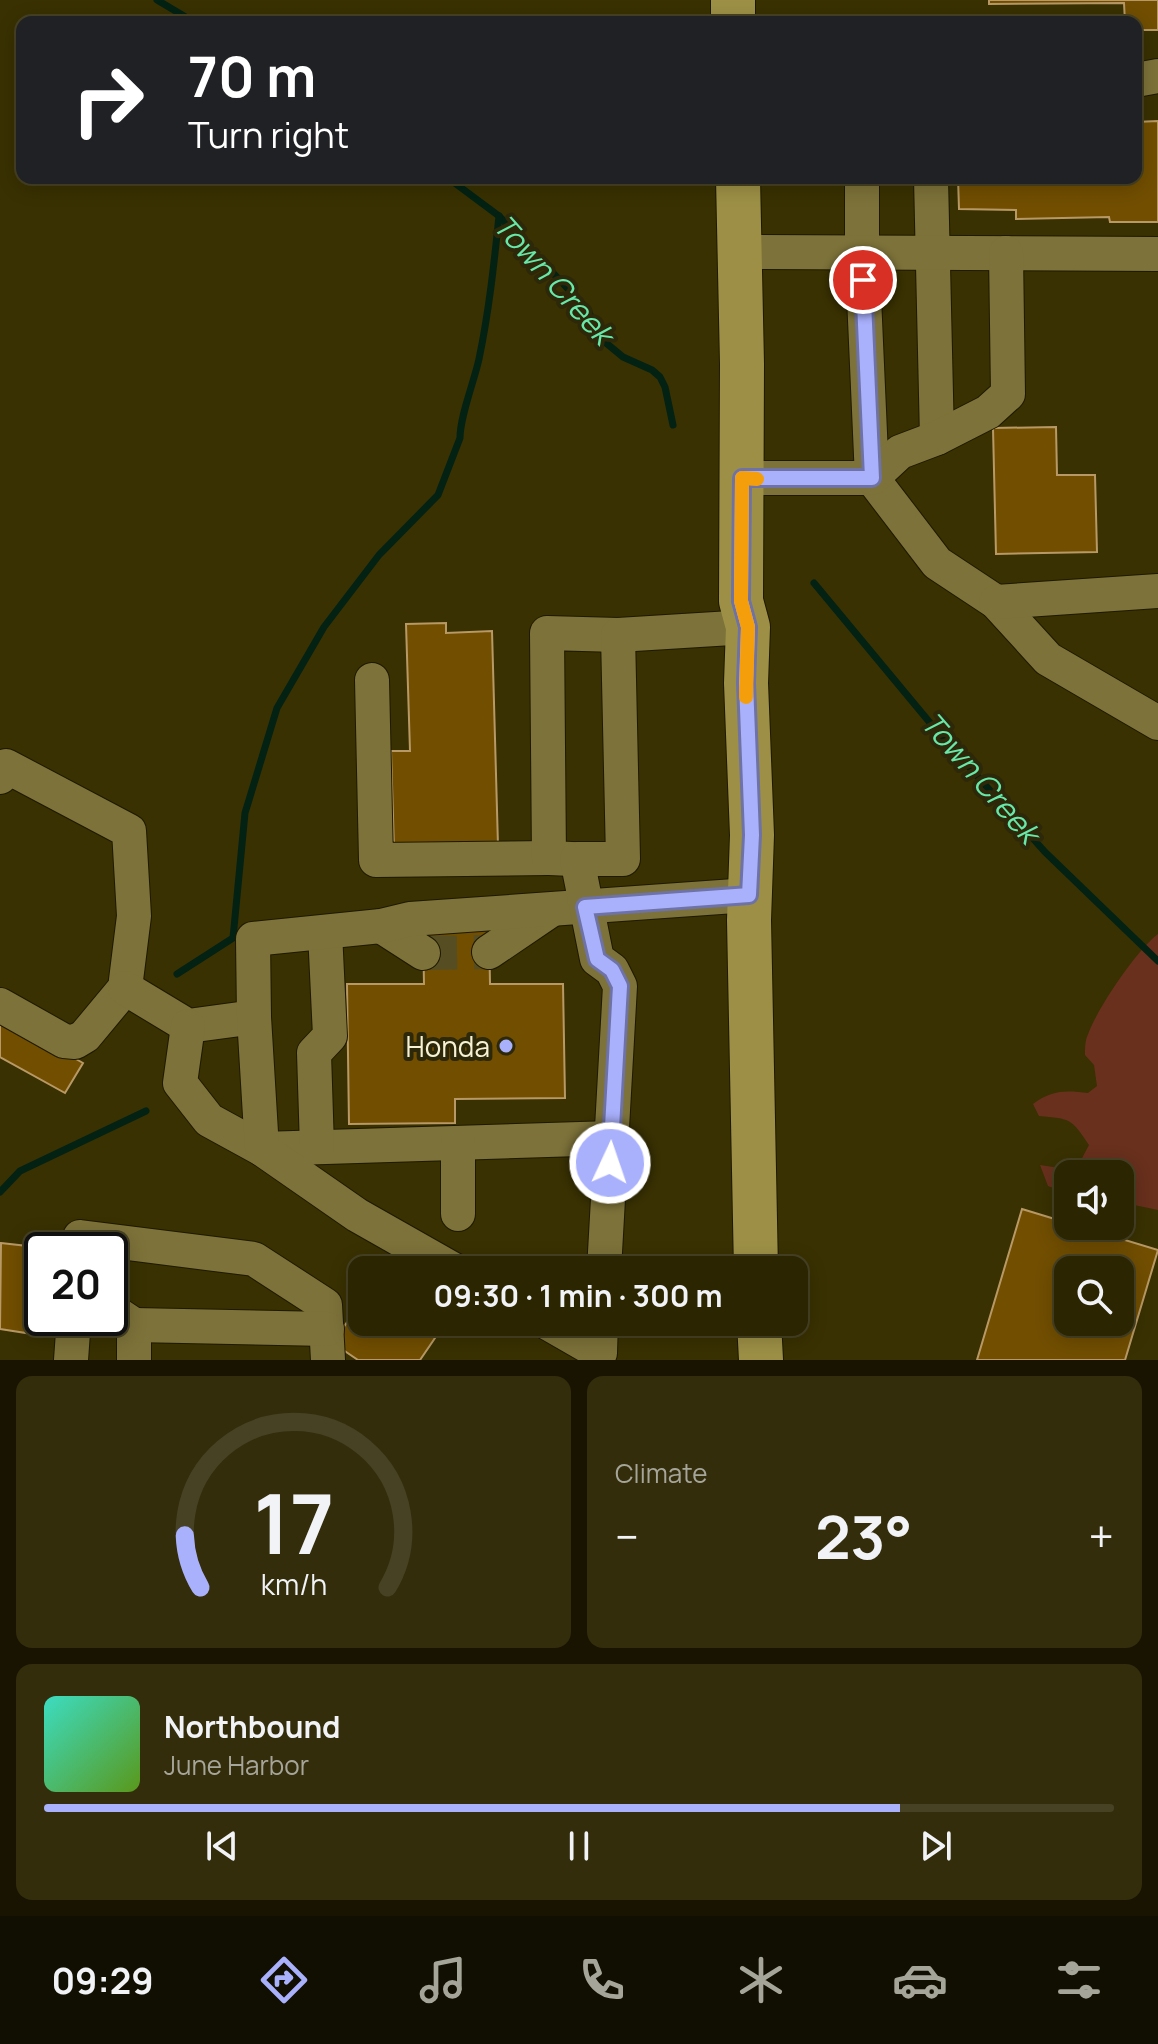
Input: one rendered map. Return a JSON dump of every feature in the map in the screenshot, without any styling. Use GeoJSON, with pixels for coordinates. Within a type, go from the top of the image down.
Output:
{"type":"FeatureCollection","features":[{"type":"Feature","properties":{"kind":"highway"},"geometry":{"type":"LineString","coordinates":[[738,184],[741,601],[748,627],[746,683],[752,835],[749,895],[756,1256]]}},
{"type":"Feature","properties":{"kind":"highway"},"geometry":{"type":"LineString","coordinates":[[760,1336],[761,1360]]}},
{"type":"Feature","properties":{"kind":"lane"},"geometry":{"type":"LineString","coordinates":[[862,184],[872,478],[937,563],[996,602],[1048,659],[1158,723]]}},
{"type":"Feature","properties":{"kind":"lane"},"geometry":{"type":"LineString","coordinates":[[931,184],[937,438]]}},
{"type":"Feature","properties":{"kind":"lane"},"geometry":{"type":"LineString","coordinates":[[741,252],[1158,254]]}},
{"type":"Feature","properties":{"kind":"lane"},"geometry":{"type":"LineString","coordinates":[[742,478],[872,478],[900,452],[937,438],[988,412],[1008,394],[1006,253]]}},
{"type":"Feature","properties":{"kind":"lane"},"geometry":{"type":"LineString","coordinates":[[996,602],[1158,591]]}},
{"type":"Feature","properties":{"kind":"lane"},"geometry":{"type":"LineString","coordinates":[[605,1256],[620,986],[612,970],[597,959],[585,907],[563,859],[547,633],[618,635],[748,627]]}},
{"type":"Feature","properties":{"kind":"lane"},"geometry":{"type":"LineString","coordinates":[[372,680],[376,860],[623,859],[618,635]]}},
{"type":"Feature","properties":{"kind":"lane"},"geometry":{"type":"LineString","coordinates":[[0,1005],[64,1041],[75,1042],[85,1036],[125,988],[134,916],[129,831],[2,769]]}},
{"type":"Feature","properties":{"kind":"lane"},"geometry":{"type":"LineString","coordinates":[[262,1149],[253,939],[381,926],[410,919],[749,895]]}},
{"type":"Feature","properties":{"kind":"lane"},"geometry":{"type":"LineString","coordinates":[[489,952],[552,909]]}},
{"type":"Feature","properties":{"kind":"lane"},"geometry":{"type":"LineString","coordinates":[[381,926],[423,953]]}},
{"type":"Feature","properties":{"kind":"lane"},"geometry":{"type":"LineString","coordinates":[[317,1147],[314,1053],[330,1036],[325,932]]}},
{"type":"Feature","properties":{"kind":"lane"},"geometry":{"type":"LineString","coordinates":[[125,988],[188,1026],[254,1017]]}},
{"type":"Feature","properties":{"kind":"lane"},"geometry":{"type":"LineString","coordinates":[[188,1026],[180,1083],[209,1120],[262,1149],[357,1215],[429,1256]]}},
{"type":"Feature","properties":{"kind":"lane"},"geometry":{"type":"LineString","coordinates":[[262,1149],[612,1138]]}},
{"type":"Feature","properties":{"kind":"lane"},"geometry":{"type":"LineString","coordinates":[[458,1143],[458,1214]]}},
{"type":"Feature","properties":{"kind":"lane"},"geometry":{"type":"LineString","coordinates":[[128,1243],[254,1259],[325,1305],[328,1344],[128,1318]]}},
{"type":"Feature","properties":{"kind":"lane"},"geometry":{"type":"LineString","coordinates":[[71,1360],[73,1336]]}},
{"type":"Feature","properties":{"kind":"lane"},"geometry":{"type":"LineString","coordinates":[[127,1336],[134,1360]]}},
{"type":"Feature","properties":{"kind":"lane"},"geometry":{"type":"LineString","coordinates":[[570,1336],[600,1353],[601,1336]]}},
{"type":"Feature","properties":{"kind":"shaded area"},"geometry":{"type":"Polygon","coordinates":[[[1158,934],[1158,1210],[1134,1205],[1134,1160],[1081,1160],[1089,1145],[1074,1125],[1064,1119],[1039,1116],[1033,1104],[1066,1091],[1088,1093],[1097,1086],[1094,1065],[1085,1055],[1087,1037],[1118,982],[1158,934]]]}},
{"type":"Feature","properties":{"kind":"shaded area"},"geometry":{"type":"Polygon","coordinates":[[[1040,1165],[1054,1167],[1054,1188],[1048,1186],[1040,1165]]]}},
{"type":"Feature","properties":{"kind":"building"},"geometry":{"type":"Polygon","coordinates":[[[989,0],[1158,0],[1158,30],[1142,30],[1142,16],[1125,16],[1124,3],[989,4],[989,0]]]}},
{"type":"Feature","properties":{"kind":"building"},"geometry":{"type":"Polygon","coordinates":[[[1158,121],[1158,222],[1110,222],[1109,217],[1016,219],[1016,210],[959,209],[958,184],[1142,184],[1142,122],[1158,121]]]}},
{"type":"Feature","properties":{"kind":"building"},"geometry":{"type":"Polygon","coordinates":[[[1056,427],[1057,475],[1095,475],[1097,552],[996,554],[993,428],[1056,427]]]}},
{"type":"Feature","properties":{"kind":"building"},"geometry":{"type":"Polygon","coordinates":[[[446,623],[446,633],[492,631],[498,846],[394,849],[391,751],[410,751],[406,624],[446,623]]]}},
{"type":"Feature","properties":{"kind":"building"},"geometry":{"type":"Polygon","coordinates":[[[423,930],[489,930],[490,984],[563,984],[565,1098],[455,1099],[455,1123],[349,1124],[347,984],[424,984],[423,930]]]}},
{"type":"Feature","properties":{"kind":"building"},"geometry":{"type":"Polygon","coordinates":[[[0,1016],[83,1063],[65,1093],[0,1057],[0,1016]]]}},
{"type":"Feature","properties":{"kind":"building"},"geometry":{"type":"Polygon","coordinates":[[[1022,1209],[1054,1219],[1054,1240],[1125,1240],[1158,1250],[1134,1330],[1134,1256],[1054,1256],[1054,1336],[1132,1336],[1125,1360],[977,1360],[1022,1209]]]}},
{"type":"Feature","properties":{"kind":"building"},"geometry":{"type":"Polygon","coordinates":[[[1,1243],[24,1246],[24,1333],[0,1329],[1,1243]]]}},
{"type":"Feature","properties":{"kind":"building"},"geometry":{"type":"Polygon","coordinates":[[[348,1321],[348,1336],[435,1338],[420,1360],[358,1360],[333,1343],[348,1321]]]}},
{"type":"Feature","properties":{"kind":"waterway","name":"Town Creek"},"geometry":{"type":"LineString","coordinates":[[157,0],[184,16]]}},
{"type":"Feature","properties":{"kind":"waterway","name":"Town Creek"},"geometry":{"type":"LineString","coordinates":[[456,184],[499,216],[588,310],[600,338],[623,357],[660,377],[673,425]]}},
{"type":"Feature","properties":{"kind":"waterway"},"geometry":{"type":"LineString","coordinates":[[177,974],[233,938],[245,813],[277,708],[324,627],[379,555],[438,495],[460,438],[479,359],[499,216]]}},
{"type":"Feature","properties":{"kind":"waterway","name":"Town Creek"},"geometry":{"type":"LineString","coordinates":[[814,583],[936,730],[1045,852],[1158,961]]}},
{"type":"Feature","properties":{"kind":"waterway"},"geometry":{"type":"LineString","coordinates":[[0,1192],[20,1171],[146,1111]]}},
{"type":"Feature","properties":{"kind":"tunnel"},"geometry":{"type":"LineString","coordinates":[[423,953],[489,952]]}},
{"type":"Feature","properties":{"kind":"slow traffic"},"geometry":{"type":"LineString","coordinates":[[746,697],[748,627],[741,601],[742,478],[757,479]]}},
{"type":"Feature","properties":{"kind":"place","name":"Honda"},"geometry":{"type":"Point","coordinates":[506,1046]}},
{"type":"Feature","properties":{"kind":"route"},"geometry":{"type":"LineString","coordinates":[[610,1163],[620,986],[612,970],[597,959],[585,907],[749,895],[752,835],[746,683],[748,627],[741,601],[742,478],[872,478],[863,280]]}}]}
